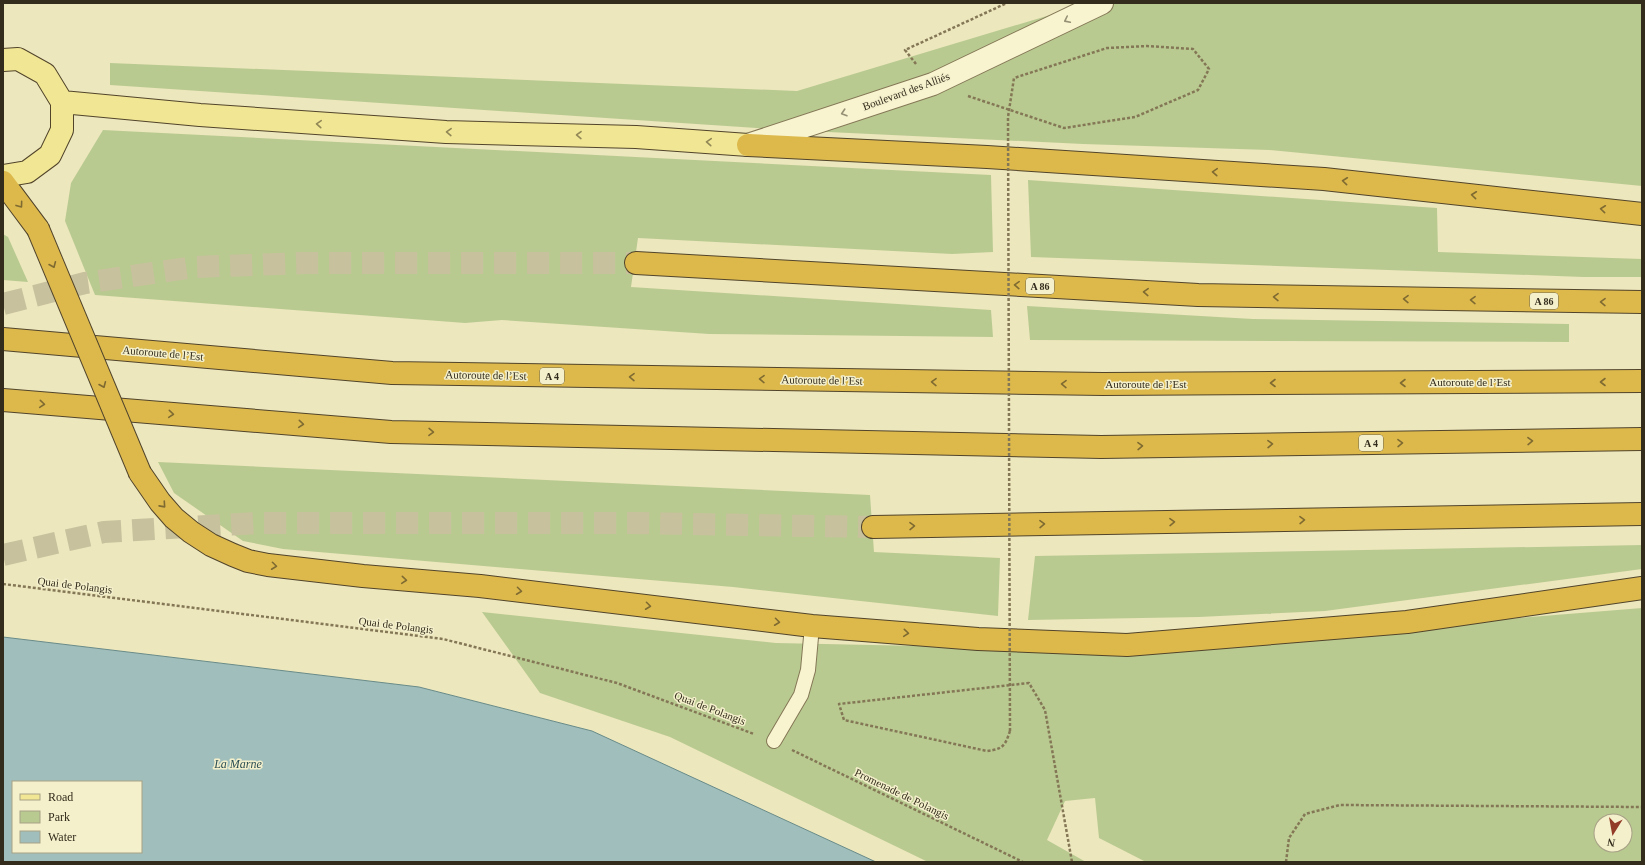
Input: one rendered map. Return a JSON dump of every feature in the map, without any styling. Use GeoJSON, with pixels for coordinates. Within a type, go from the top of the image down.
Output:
{"type":"FeatureCollection","features":[{"type":"Feature","properties":{"kind":"highway"},"geometry":{"type":"LineString","coordinates":[[748,145],[987,156],[1324,179],[1642,214]]}},
{"type":"Feature","properties":{"kind":"highway"},"geometry":{"type":"LineString","coordinates":[[3,182],[38,229],[140,473],[160,502],[174,518],[191,532],[211,545],[248,561],[268,565],[363,576],[480,586],[812,626],[978,639],[1127,645],[1408,622],[1642,588]]}},
{"type":"Feature","properties":{"kind":"highway","name":"A 86"},"geometry":{"type":"LineString","coordinates":[[636,263],[1198,295],[1642,302]]}},
{"type":"Feature","properties":{"kind":"highway","name":"Autoroute de l’Est"},"geometry":{"type":"LineString","coordinates":[[3,339],[392,373],[1103,384],[1642,382]]}},
{"type":"Feature","properties":{"kind":"highway","name":"A 4"},"geometry":{"type":"LineString","coordinates":[[3,400],[368,430],[415,432],[1101,447],[1642,439]]}},
{"type":"Feature","properties":{"kind":"highway"},"geometry":{"type":"LineString","coordinates":[[874,527],[1642,514]]}},
{"type":"Feature","properties":{"kind":"main road"},"geometry":{"type":"LineString","coordinates":[[3,60],[18,59],[45,74],[62,102],[62,130],[50,155],[27,172],[3,176]]}},
{"type":"Feature","properties":{"kind":"main road"},"geometry":{"type":"LineString","coordinates":[[62,102],[200,115],[446,132],[636,137],[748,145]]}},
{"type":"Feature","properties":{"kind":"street","name":"Boulevard des Alliés"},"geometry":{"type":"LineString","coordinates":[[748,145],[933,84],[1102,3]]}},
{"type":"Feature","properties":{"kind":"lane"},"geometry":{"type":"LineString","coordinates":[[774,741],[801,695],[808,670],[812,626]]}},
{"type":"Feature","properties":{"kind":"path"},"geometry":{"type":"LineString","coordinates":[[1007,3],[905,50],[933,84],[1064,128],[1135,117],[1198,90],[1209,69],[1193,49],[1147,46],[1107,48],[1014,78],[1008,117],[1010,731],[1006,744],[998,750],[987,751],[844,720],[839,704],[1028,683],[1045,710],[1072,862]]}},
{"type":"Feature","properties":{"kind":"path","name":"Quai de Polangis"},"geometry":{"type":"LineString","coordinates":[[3,584],[443,639],[617,683],[774,741]]}},
{"type":"Feature","properties":{"kind":"path","name":"Promenade de Polangis"},"geometry":{"type":"LineString","coordinates":[[774,741],[1023,862]]}},
{"type":"Feature","properties":{"kind":"path"},"geometry":{"type":"LineString","coordinates":[[1286,862],[1289,838],[1305,814],[1340,805],[1642,806]]}},
{"type":"Feature","properties":{"kind":"green space"},"geometry":{"type":"Polygon","coordinates":[[[1090,3],[1642,3],[1642,186],[1269,150],[1083,144],[786,130],[110,85],[110,63],[797,91],[1090,3]]]}},
{"type":"Feature","properties":{"kind":"green space"},"geometry":{"type":"Polygon","coordinates":[[[103,130],[991,175],[993,252],[952,254],[638,238],[631,287],[991,310],[993,337],[709,334],[502,320],[465,323],[95,295],[65,221],[71,183],[103,130]]]}},
{"type":"Feature","properties":{"kind":"green space"},"geometry":{"type":"Polygon","coordinates":[[[1028,180],[1437,208],[1438,252],[1642,259],[1642,277],[1583,277],[1031,257],[1028,180]]]}},
{"type":"Feature","properties":{"kind":"green space"},"geometry":{"type":"Polygon","coordinates":[[[3,234],[8,237],[28,282],[3,280],[3,234]]]}},
{"type":"Feature","properties":{"kind":"green space"},"geometry":{"type":"Polygon","coordinates":[[[1027,306],[1253,319],[1569,324],[1569,342],[1030,340],[1027,306]]]}},
{"type":"Feature","properties":{"kind":"green space"},"geometry":{"type":"Polygon","coordinates":[[[158,462],[870,495],[874,552],[1000,558],[998,616],[733,587],[283,549],[243,541],[174,493],[158,462]]]}},
{"type":"Feature","properties":{"kind":"green space"},"geometry":{"type":"Polygon","coordinates":[[[1642,545],[1642,569],[1325,611],[1199,617],[1028,620],[1035,556],[1642,545]]]}},
{"type":"Feature","properties":{"kind":"green space"},"geometry":{"type":"Polygon","coordinates":[[[1642,608],[1642,862],[1146,862],[1099,838],[1095,798],[1065,801],[1047,840],[1086,862],[928,862],[670,737],[540,693],[482,612],[776,643],[1123,650],[1642,608]]]}},
{"type":"Feature","properties":{"kind":"water","name":"La Marne"},"geometry":{"type":"Polygon","coordinates":[[[3,637],[419,687],[592,731],[876,862],[3,862],[3,637]]]}},
{"type":"Feature","properties":{"kind":"tunnel"},"geometry":{"type":"LineString","coordinates":[[3,304],[85,283],[194,267],[306,263],[636,263]]}},
{"type":"Feature","properties":{"kind":"tunnel"},"geometry":{"type":"LineString","coordinates":[[3,555],[104,532],[257,523],[632,523],[873,527]]}}]}
